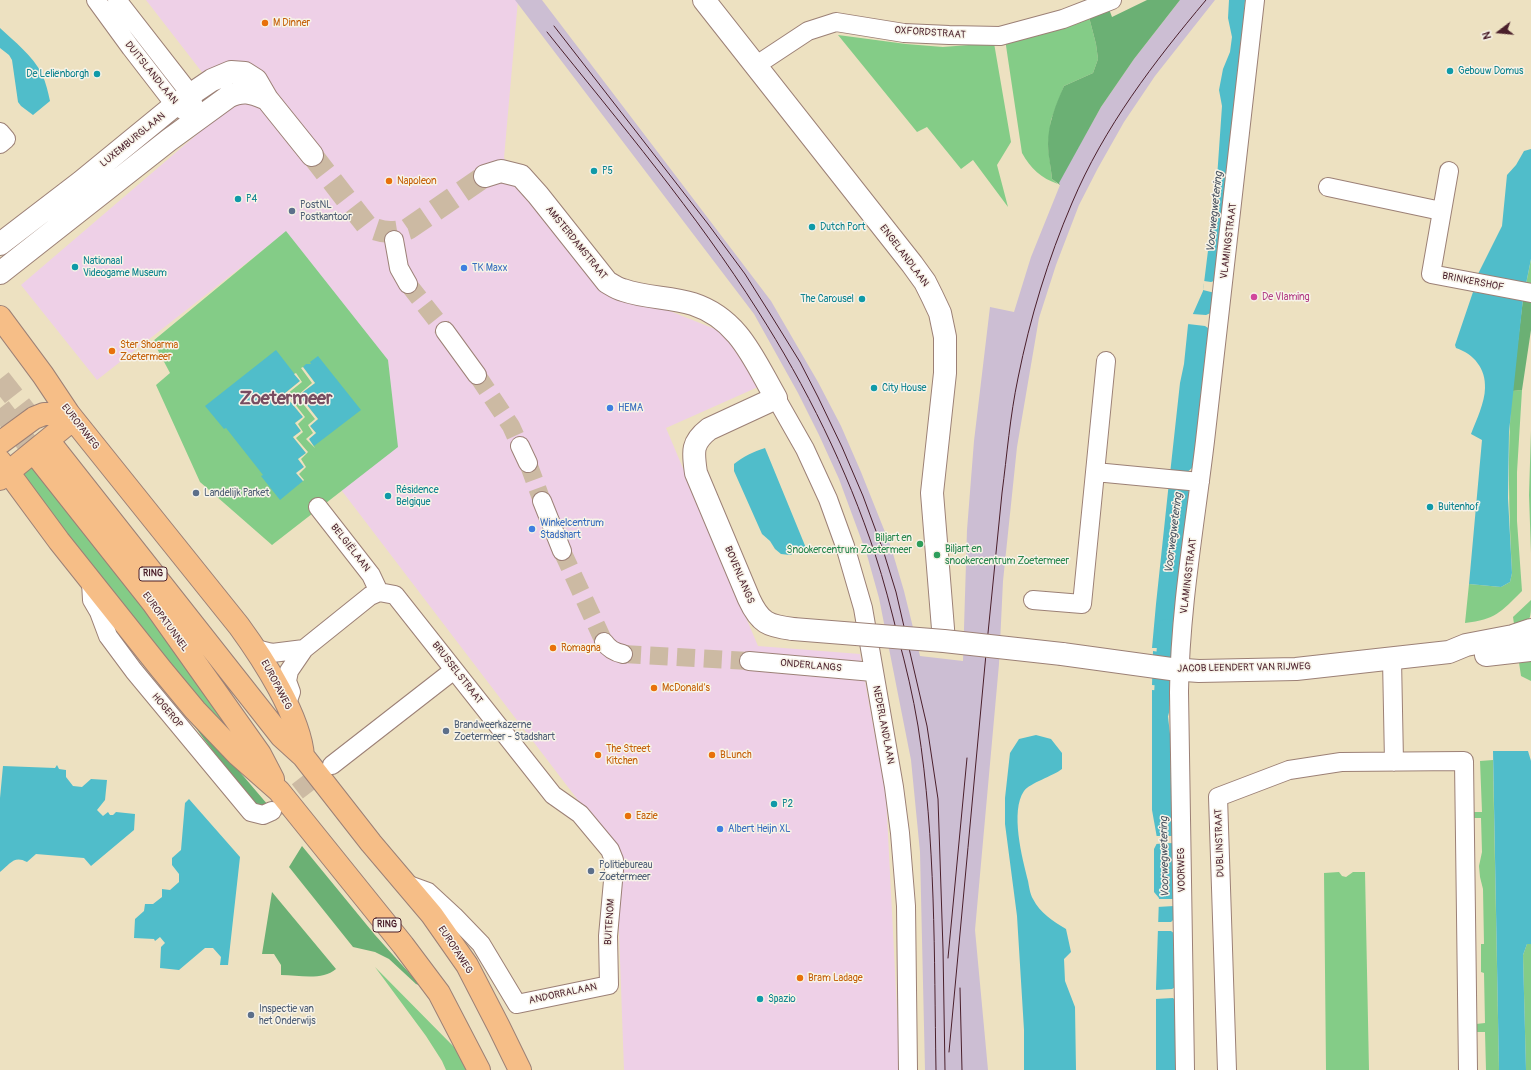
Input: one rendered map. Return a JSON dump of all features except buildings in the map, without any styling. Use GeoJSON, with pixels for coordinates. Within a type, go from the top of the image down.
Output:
{"type":"FeatureCollection","features":[{"type":"Feature","properties":{"kind":"main road","name":"EUROPAWEG"},"geometry":{"type":"LineString","coordinates":[[0,317],[43,375],[69,414],[240,626],[256,649],[287,704],[296,724],[303,756],[371,843],[432,915],[467,965],[520,1070]]}},
{"type":"Feature","properties":{"kind":"main road"},"geometry":{"type":"LineString","coordinates":[[0,443],[34,418],[44,414],[69,414],[65,426],[3,471],[32,505],[91,582],[195,710],[237,754],[276,801]]}},
{"type":"Feature","properties":{"kind":"main road","name":"EUROPATUNNEL"},"geometry":{"type":"LineString","coordinates":[[276,801],[260,754],[48,454],[281,736],[303,756]]}},
{"type":"Feature","properties":{"kind":"main road","name":"RING"},"geometry":{"type":"LineString","coordinates":[[276,801],[403,945],[439,993],[479,1070]]}},
{"type":"Feature","properties":{"kind":"street","name":"DUITSLANDLAAN"},"geometry":{"type":"LineString","coordinates":[[96,0],[131,48],[183,100]]}},
{"type":"Feature","properties":{"kind":"street","name":"DUITSLANDLAAN"},"geometry":{"type":"LineString","coordinates":[[117,0],[183,100],[198,119]]}},
{"type":"Feature","properties":{"kind":"street","name":"ENGELANDLAAN"},"geometry":{"type":"LineString","coordinates":[[704,0],[920,276],[940,313],[945,337],[945,373],[932,493],[944,641]]}},
{"type":"Feature","properties":{"kind":"street","name":"OXFORDSTRAAT"},"geometry":{"type":"LineString","coordinates":[[755,66],[808,31],[836,22],[904,33],[1000,36],[1063,19],[1112,0]]}},
{"type":"Feature","properties":{"kind":"street","name":"VLAMINGSTRAAT"},"geometry":{"type":"LineString","coordinates":[[1175,669],[1187,581],[1197,481],[1229,237],[1255,0]]}},
{"type":"Feature","properties":{"kind":"street","name":"LUXEMBURGLAAN"},"geometry":{"type":"LineString","coordinates":[[0,244],[81,182],[183,100],[212,80],[231,72],[245,73],[256,80],[268,99],[312,155]]}},
{"type":"Feature","properties":{"kind":"street"},"geometry":{"type":"LineString","coordinates":[[0,273],[228,96],[246,91],[268,99]]}},
{"type":"Feature","properties":{"kind":"street"},"geometry":{"type":"LineString","coordinates":[[0,132],[6,139],[0,144]]}},
{"type":"Feature","properties":{"kind":"street","name":"AMSTERDAMSTRAAT"},"geometry":{"type":"LineString","coordinates":[[485,176],[501,171],[521,176],[538,195],[607,282],[623,290],[693,304],[715,314],[731,327],[742,340],[776,398]]}},
{"type":"Feature","properties":{"kind":"street","name":"BRINKERSHOF"},"geometry":{"type":"LineString","coordinates":[[1449,171],[1431,274],[1527,293]]}},
{"type":"Feature","properties":{"kind":"street"},"geometry":{"type":"LineString","coordinates":[[1328,187],[1441,211]]}},
{"type":"Feature","properties":{"kind":"street"},"geometry":{"type":"LineString","coordinates":[[394,240],[399,268],[408,284]]}},
{"type":"Feature","properties":{"kind":"street"},"geometry":{"type":"LineString","coordinates":[[445,331],[476,375]]}},
{"type":"Feature","properties":{"kind":"street"},"geometry":{"type":"LineString","coordinates":[[1033,600],[1082,604],[1106,361]]}},
{"type":"Feature","properties":{"kind":"street","name":"BOVENLANGS"},"geometry":{"type":"LineString","coordinates":[[776,398],[709,429],[700,436],[694,445],[693,456],[696,473],[756,613],[771,625],[793,629],[944,641]]}},
{"type":"Feature","properties":{"kind":"street","name":"NEDERLANDLAAN"},"geometry":{"type":"LineString","coordinates":[[776,398],[805,449],[828,499],[845,546],[863,608],[894,787],[900,833],[906,906],[908,1070]]}},
{"type":"Feature","properties":{"kind":"street"},"geometry":{"type":"LineString","coordinates":[[520,446],[528,463]]}},
{"type":"Feature","properties":{"kind":"street"},"geometry":{"type":"LineString","coordinates":[[1095,472],[1197,481]]}},
{"type":"Feature","properties":{"kind":"street"},"geometry":{"type":"LineString","coordinates":[[542,501],[562,551]]}},
{"type":"Feature","properties":{"kind":"street","name":"BELGIËLAAN"},"geometry":{"type":"LineString","coordinates":[[318,507],[371,574],[379,592]]}},
{"type":"Feature","properties":{"kind":"street","name":"HOGEROP"},"geometry":{"type":"LineString","coordinates":[[91,582],[92,600],[99,612],[108,636],[134,671],[251,812],[263,814],[276,801]]}},
{"type":"Feature","properties":{"kind":"street"},"geometry":{"type":"LineString","coordinates":[[287,704],[291,692],[287,681],[289,671],[304,649],[360,602],[379,592]]}},
{"type":"Feature","properties":{"kind":"street","name":"BRUSSELSTRAAT"},"geometry":{"type":"LineString","coordinates":[[379,592],[395,595],[553,795],[580,814],[610,850],[614,860]]}},
{"type":"Feature","properties":{"kind":"street","name":"JACOB LEENDERT VAN RIJWEG"},"geometry":{"type":"LineString","coordinates":[[944,641],[1062,654],[1145,666],[1199,671],[1296,669],[1449,652],[1466,645],[1513,636],[1531,630]]}},
{"type":"Feature","properties":{"kind":"street"},"geometry":{"type":"LineString","coordinates":[[604,642],[615,652],[623,654]]}},
{"type":"Feature","properties":{"kind":"street"},"geometry":{"type":"LineString","coordinates":[[256,649],[272,653],[304,649]]}},
{"type":"Feature","properties":{"kind":"street","name":"JACOB LEENDERT VAN RIJWEG"},"geometry":{"type":"LineString","coordinates":[[1449,652],[1469,657],[1531,650]]}},
{"type":"Feature","properties":{"kind":"street"},"geometry":{"type":"LineString","coordinates":[[1392,659],[1394,762]]}},
{"type":"Feature","properties":{"kind":"street","name":"ONDERLANGS"},"geometry":{"type":"LineString","coordinates":[[749,661],[873,672]]}},
{"type":"Feature","properties":{"kind":"street","name":"VOORWEG"},"geometry":{"type":"LineString","coordinates":[[1175,669],[1185,1070]]}},
{"type":"Feature","properties":{"kind":"street"},"geometry":{"type":"LineString","coordinates":[[332,765],[454,670]]}},
{"type":"Feature","properties":{"kind":"street","name":"DUBLINSTRAAT"},"geometry":{"type":"LineString","coordinates":[[1227,1070],[1218,797],[1289,770],[1341,762],[1464,761],[1468,1070]]}},
{"type":"Feature","properties":{"kind":"street","name":"BUITENOM"},"geometry":{"type":"LineString","coordinates":[[608,985],[608,936],[614,860]]}},
{"type":"Feature","properties":{"kind":"street","name":"ANDORRALAAN"},"geometry":{"type":"LineString","coordinates":[[406,884],[428,892],[481,944],[517,1004],[608,985]]}},
{"type":"Feature","properties":{"kind":"shaded area"},"geometry":{"type":"Polygon","coordinates":[[[146,0],[518,0],[504,158],[597,282],[730,335],[758,387],[666,428],[758,646],[860,654],[886,795],[900,1070],[624,1070],[616,850],[339,487],[286,232],[97,380],[21,285],[229,107],[146,0]]]}},
{"type":"Feature","properties":{"kind":"shaded area"},"geometry":{"type":"Polygon","coordinates":[[[515,0],[542,0],[771,301],[818,382],[841,426],[861,472],[891,547],[904,591],[920,656],[963,661],[967,530],[974,441],[990,307],[1014,312],[1031,257],[1060,185],[1058,183],[1101,107],[1134,59],[1180,0],[1215,0],[1155,76],[1124,122],[1098,168],[1079,205],[1056,265],[1039,318],[1017,447],[1003,581],[999,664],[975,930],[988,1070],[925,1070],[920,852],[911,760],[879,598],[867,555],[839,479],[798,393],[754,314],[515,0]]]}},
{"type":"Feature","properties":{"kind":"green space"},"geometry":{"type":"Polygon","coordinates":[[[1147,0],[1180,0],[1134,59],[1101,107],[1059,183],[1060,185],[1052,179],[1048,148],[1049,129],[1055,107],[1064,86],[1093,73],[1098,59],[1089,17],[1109,9],[1112,17],[1147,0]]]}},
{"type":"Feature","properties":{"kind":"green space"},"geometry":{"type":"Polygon","coordinates":[[[1089,17],[1098,59],[1093,73],[1064,86],[1051,120],[1048,146],[1052,179],[1058,184],[1046,179],[1037,172],[1029,164],[1022,153],[1005,39],[1089,17]]]}},
{"type":"Feature","properties":{"kind":"green space"},"geometry":{"type":"Polygon","coordinates":[[[838,35],[906,44],[943,47],[994,43],[1011,142],[997,165],[1008,207],[973,160],[961,169],[927,127],[917,132],[838,35]]]}},
{"type":"Feature","properties":{"kind":"green space"},"geometry":{"type":"Polygon","coordinates":[[[286,231],[388,360],[398,447],[272,545],[200,482],[156,385],[170,373],[153,341],[286,231]]]}},
{"type":"Feature","properties":{"kind":"green space"},"geometry":{"type":"Polygon","coordinates":[[[1531,259],[1531,285],[1526,284],[1531,259]]]}},
{"type":"Feature","properties":{"kind":"green space"},"geometry":{"type":"Polygon","coordinates":[[[1523,299],[1531,301],[1531,330],[1522,390],[1512,391],[1523,299]]]}},
{"type":"Feature","properties":{"kind":"green space"},"geometry":{"type":"Polygon","coordinates":[[[1522,390],[1517,472],[1517,521],[1522,591],[1497,614],[1484,619],[1465,623],[1469,584],[1501,587],[1510,582],[1512,573],[1509,482],[1510,414],[1512,391],[1522,390]]]}},
{"type":"Feature","properties":{"kind":"green space"},"geometry":{"type":"Polygon","coordinates":[[[1531,431],[1531,553],[1529,495],[1531,431]]]}},
{"type":"Feature","properties":{"kind":"green space"},"geometry":{"type":"Polygon","coordinates":[[[31,466],[138,601],[225,723],[222,725],[154,648],[18,475],[31,466]]]}},
{"type":"Feature","properties":{"kind":"green space"},"geometry":{"type":"Polygon","coordinates":[[[1531,600],[1531,612],[1529,619],[1515,631],[1513,617],[1531,600]]]}},
{"type":"Feature","properties":{"kind":"green space"},"geometry":{"type":"Polygon","coordinates":[[[1518,656],[1531,660],[1531,681],[1521,676],[1518,656]]]}},
{"type":"Feature","properties":{"kind":"green space"},"geometry":{"type":"Polygon","coordinates":[[[175,696],[268,805],[257,805],[203,738],[175,696]]]}},
{"type":"Feature","properties":{"kind":"green space"},"geometry":{"type":"Polygon","coordinates":[[[1493,760],[1499,1070],[1486,1070],[1485,1032],[1477,1032],[1476,1024],[1485,1023],[1484,973],[1481,972],[1481,944],[1484,944],[1483,889],[1479,866],[1482,852],[1481,818],[1473,818],[1473,812],[1482,812],[1480,761],[1493,760]]]}},
{"type":"Feature","properties":{"kind":"green space"},"geometry":{"type":"Polygon","coordinates":[[[302,846],[375,935],[421,986],[416,984],[389,959],[375,952],[353,947],[289,867],[302,846]]]}},
{"type":"Feature","properties":{"kind":"green space"},"geometry":{"type":"Polygon","coordinates":[[[1339,872],[1342,876],[1346,877],[1353,872],[1365,872],[1369,1070],[1326,1070],[1324,873],[1339,872]]]}},
{"type":"Feature","properties":{"kind":"green space"},"geometry":{"type":"Polygon","coordinates":[[[272,892],[336,969],[330,973],[317,976],[281,975],[281,965],[274,954],[262,954],[272,892]]]}},
{"type":"Feature","properties":{"kind":"green space"},"geometry":{"type":"Polygon","coordinates":[[[1527,944],[1531,944],[1531,1070],[1526,1070],[1523,955],[1527,944]]]}},
{"type":"Feature","properties":{"kind":"green space"},"geometry":{"type":"Polygon","coordinates":[[[375,967],[456,1049],[466,1070],[446,1070],[426,1036],[375,967]]]}},
{"type":"Feature","properties":{"kind":"water"},"geometry":{"type":"Polygon","coordinates":[[[1229,0],[1245,0],[1242,51],[1193,467],[1184,475],[1170,474],[1188,325],[1203,291],[1217,178],[1222,106],[1219,90],[1223,69],[1230,52],[1232,37],[1228,18],[1229,0]]]}},
{"type":"Feature","properties":{"kind":"water"},"geometry":{"type":"Polygon","coordinates":[[[0,28],[34,61],[42,74],[50,101],[33,115],[18,102],[12,60],[9,55],[0,48],[0,28]]]}},
{"type":"Feature","properties":{"kind":"water"},"geometry":{"type":"Polygon","coordinates":[[[1531,149],[1531,259],[1523,299],[1509,432],[1508,498],[1512,573],[1510,582],[1501,587],[1469,584],[1482,440],[1471,434],[1484,399],[1485,381],[1478,363],[1468,354],[1456,348],[1455,345],[1473,292],[1491,294],[1477,276],[1502,226],[1507,175],[1516,165],[1524,151],[1531,149]]]}},
{"type":"Feature","properties":{"kind":"water"},"geometry":{"type":"Polygon","coordinates":[[[276,350],[300,381],[284,394],[303,417],[295,423],[301,431],[293,437],[306,453],[298,459],[304,467],[297,473],[303,481],[280,500],[261,476],[263,475],[226,428],[224,429],[205,406],[276,350]]]}},
{"type":"Feature","properties":{"kind":"water"},"geometry":{"type":"Polygon","coordinates":[[[318,356],[361,410],[314,446],[308,439],[316,433],[310,426],[318,419],[299,395],[315,383],[303,367],[306,364],[311,364],[310,362],[318,356]]]}},
{"type":"Feature","properties":{"kind":"water"},"geometry":{"type":"Polygon","coordinates":[[[765,448],[806,548],[790,555],[781,554],[762,534],[734,471],[734,464],[738,461],[749,454],[765,448]]]}},
{"type":"Feature","properties":{"kind":"water"},"geometry":{"type":"Polygon","coordinates":[[[1169,482],[1183,484],[1190,493],[1177,605],[1167,648],[1152,648],[1156,604],[1169,482]]]}},
{"type":"Feature","properties":{"kind":"water"},"geometry":{"type":"Polygon","coordinates":[[[1153,651],[1166,653],[1164,686],[1152,685],[1153,651]]]}},
{"type":"Feature","properties":{"kind":"water"},"geometry":{"type":"Polygon","coordinates":[[[1152,690],[1165,691],[1170,734],[1176,1070],[1156,1070],[1156,988],[1159,898],[1154,892],[1154,849],[1157,843],[1157,838],[1152,810],[1152,690]]]}},
{"type":"Feature","properties":{"kind":"water"},"geometry":{"type":"Polygon","coordinates":[[[1036,735],[1051,739],[1062,753],[1062,769],[1031,785],[1024,791],[1018,810],[1018,835],[1032,897],[1043,913],[1066,929],[1071,952],[1064,959],[1065,981],[1075,1007],[1076,1070],[1024,1070],[1024,1030],[1017,916],[1005,824],[1005,798],[1010,753],[1019,739],[1036,735]]]}},
{"type":"Feature","properties":{"kind":"water"},"geometry":{"type":"Polygon","coordinates":[[[1493,751],[1528,751],[1531,761],[1531,944],[1527,944],[1523,955],[1526,1070],[1499,1070],[1493,751]]]}},
{"type":"Feature","properties":{"kind":"water"},"geometry":{"type":"Polygon","coordinates":[[[57,765],[59,769],[66,770],[66,777],[73,786],[82,787],[91,779],[107,780],[105,800],[97,810],[103,816],[108,812],[110,815],[113,815],[116,812],[135,814],[134,830],[91,866],[84,858],[36,854],[27,862],[19,859],[12,861],[0,872],[0,798],[3,766],[55,768],[57,765]]]}},
{"type":"Feature","properties":{"kind":"water"},"geometry":{"type":"Polygon","coordinates":[[[189,799],[240,857],[228,965],[220,965],[221,957],[213,948],[205,948],[179,970],[160,968],[161,947],[165,943],[160,937],[155,941],[154,939],[134,938],[135,919],[144,911],[145,904],[153,904],[162,897],[162,889],[170,890],[179,882],[179,874],[172,865],[172,858],[181,850],[185,803],[189,799]]]}},
{"type":"Feature","properties":{"kind":"pier"},"geometry":{"type":"Polygon","coordinates":[[[1217,280],[1215,293],[1203,290],[1204,281],[1211,282],[1217,280]]]}},
{"type":"Feature","properties":{"kind":"pier"},"geometry":{"type":"Polygon","coordinates":[[[1213,312],[1211,330],[1205,326],[1188,324],[1192,314],[1206,315],[1213,312]]]}},
{"type":"Feature","properties":{"kind":"pier"},"geometry":{"type":"Polygon","coordinates":[[[303,367],[315,383],[299,395],[318,419],[310,426],[316,433],[309,439],[315,448],[306,439],[313,433],[308,425],[315,419],[297,396],[312,383],[301,368],[303,367]]]}},
{"type":"Feature","properties":{"kind":"pier"},"geometry":{"type":"Polygon","coordinates":[[[296,373],[302,382],[287,394],[305,417],[298,424],[303,432],[296,438],[308,452],[301,459],[306,467],[299,474],[304,480],[303,481],[296,473],[304,467],[298,459],[306,453],[293,437],[301,431],[295,423],[303,417],[284,394],[300,381],[294,374],[296,373]]]}},
{"type":"Feature","properties":{"kind":"pier"},"geometry":{"type":"Polygon","coordinates":[[[1155,836],[1173,836],[1173,843],[1155,844],[1155,836]]]}},
{"type":"Feature","properties":{"kind":"pier"},"geometry":{"type":"Polygon","coordinates":[[[1157,899],[1174,899],[1174,906],[1157,907],[1157,899]]]}},
{"type":"Feature","properties":{"kind":"pier"},"geometry":{"type":"Polygon","coordinates":[[[1174,919],[1175,934],[1171,931],[1155,931],[1155,922],[1171,922],[1174,919]]]}},
{"type":"Feature","properties":{"kind":"pier"},"geometry":{"type":"Polygon","coordinates":[[[1177,986],[1177,1002],[1173,998],[1155,999],[1155,990],[1172,989],[1177,986]]]}},
{"type":"Feature","properties":{"kind":"waterway","name":"Voorwegwetering"},"geometry":{"type":"LineString","coordinates":[[1161,712],[1166,627]]}},
{"type":"Feature","properties":{"kind":"tunnel"},"geometry":{"type":"LineString","coordinates":[[312,155],[367,226],[387,232],[397,232],[408,229],[485,176]]}},
{"type":"Feature","properties":{"kind":"tunnel"},"geometry":{"type":"LineString","coordinates":[[408,284],[445,331]]}},
{"type":"Feature","properties":{"kind":"tunnel"},"geometry":{"type":"LineString","coordinates":[[477,375],[511,426],[520,446]]}},
{"type":"Feature","properties":{"kind":"tunnel"},"geometry":{"type":"LineString","coordinates":[[0,379],[55,449]]}},
{"type":"Feature","properties":{"kind":"tunnel"},"geometry":{"type":"LineString","coordinates":[[0,408],[40,460]]}},
{"type":"Feature","properties":{"kind":"tunnel"},"geometry":{"type":"LineString","coordinates":[[528,463],[542,501]]}},
{"type":"Feature","properties":{"kind":"tunnel"},"geometry":{"type":"LineString","coordinates":[[562,551],[604,642]]}},
{"type":"Feature","properties":{"kind":"tunnel"},"geometry":{"type":"LineString","coordinates":[[623,654],[749,661]]}},
{"type":"Feature","properties":{"kind":"tunnel"},"geometry":{"type":"LineString","coordinates":[[276,808],[329,767]]}},
{"type":"Feature","properties":{"kind":"tram line"},"geometry":{"type":"LineString","coordinates":[[949,1052],[1002,493],[1013,407],[1028,333],[1040,289],[1063,224],[1099,148],[1149,71],[1206,0]]}},
{"type":"Feature","properties":{"kind":"tram line"},"geometry":{"type":"LineString","coordinates":[[554,26],[745,274],[800,362],[842,447],[863,496],[883,550],[896,592],[927,726],[938,799],[945,1070]]}},
{"type":"Feature","properties":{"kind":"tram line"},"geometry":{"type":"LineString","coordinates":[[547,32],[657,169],[709,239],[758,311],[776,339],[809,398],[852,491],[864,522],[875,554],[907,670],[918,726],[924,769],[933,898],[936,1070]]}},
{"type":"Feature","properties":{"kind":"tram line"},"geometry":{"type":"LineString","coordinates":[[948,958],[967,758]]}},
{"type":"Feature","properties":{"kind":"tram line"},"geometry":{"type":"LineString","coordinates":[[960,988],[962,1070]]}},
{"type":"Feature","properties":{"kind":"place","name":"M Dinner"},"geometry":{"type":"Point","coordinates":[265,23]}},
{"type":"Feature","properties":{"kind":"place","name":"Gebouw Domus"},"geometry":{"type":"Point","coordinates":[1450,71]}},
{"type":"Feature","properties":{"kind":"place","name":"De Leliënborgh"},"geometry":{"type":"Point","coordinates":[97,74]}},
{"type":"Feature","properties":{"kind":"place","name":"P5"},"geometry":{"type":"Point","coordinates":[594,171]}},
{"type":"Feature","properties":{"kind":"place","name":"Napoleon"},"geometry":{"type":"Point","coordinates":[389,181]}},
{"type":"Feature","properties":{"kind":"place","name":"P4"},"geometry":{"type":"Point","coordinates":[238,199]}},
{"type":"Feature","properties":{"kind":"place","name":"PostNL Postkantoor"},"geometry":{"type":"Point","coordinates":[292,211]}},
{"type":"Feature","properties":{"kind":"place","name":"Dutch Port"},"geometry":{"type":"Point","coordinates":[812,227]}},
{"type":"Feature","properties":{"kind":"place","name":"Nationaal Videogame Museum"},"geometry":{"type":"Point","coordinates":[75,267]}},
{"type":"Feature","properties":{"kind":"place","name":"TK Maxx"},"geometry":{"type":"Point","coordinates":[464,268]}},
{"type":"Feature","properties":{"kind":"place","name":"De Vlaming"},"geometry":{"type":"Point","coordinates":[1254,297]}},
{"type":"Feature","properties":{"kind":"place","name":"The Carousel"},"geometry":{"type":"Point","coordinates":[862,299]}},
{"type":"Feature","properties":{"kind":"place","name":"Ster Shoarma Zoetermeer"},"geometry":{"type":"Point","coordinates":[112,351]}},
{"type":"Feature","properties":{"kind":"place","name":"City House"},"geometry":{"type":"Point","coordinates":[874,388]}},
{"type":"Feature","properties":{"kind":"place","name":"HEMA"},"geometry":{"type":"Point","coordinates":[610,408]}},
{"type":"Feature","properties":{"kind":"place","name":"Landelijk Parket"},"geometry":{"type":"Point","coordinates":[196,493]}},
{"type":"Feature","properties":{"kind":"place","name":"Résidence Belgique"},"geometry":{"type":"Point","coordinates":[388,496]}},
{"type":"Feature","properties":{"kind":"place","name":"Buitenhof"},"geometry":{"type":"Point","coordinates":[1430,507]}},
{"type":"Feature","properties":{"kind":"place","name":"Winkelcentrum Stadshart"},"geometry":{"type":"Point","coordinates":[532,529]}},
{"type":"Feature","properties":{"kind":"place","name":"Biljart en Snookercentrum Zoetermeer"},"geometry":{"type":"Point","coordinates":[920,544]}},
{"type":"Feature","properties":{"kind":"place","name":"Biljart en snookercentrum Zoetermeer"},"geometry":{"type":"Point","coordinates":[937,555]}},
{"type":"Feature","properties":{"kind":"place","name":"Romagna"},"geometry":{"type":"Point","coordinates":[553,648]}},
{"type":"Feature","properties":{"kind":"place","name":"McDonald's"},"geometry":{"type":"Point","coordinates":[654,688]}},
{"type":"Feature","properties":{"kind":"place","name":"Brandweerkazerne Zoetermeer - Stadshart"},"geometry":{"type":"Point","coordinates":[446,731]}},
{"type":"Feature","properties":{"kind":"place","name":"The Street Kitchen"},"geometry":{"type":"Point","coordinates":[598,755]}},
{"type":"Feature","properties":{"kind":"place","name":"BLunch"},"geometry":{"type":"Point","coordinates":[712,755]}},
{"type":"Feature","properties":{"kind":"place","name":"P2"},"geometry":{"type":"Point","coordinates":[774,804]}},
{"type":"Feature","properties":{"kind":"place","name":"Eazie"},"geometry":{"type":"Point","coordinates":[628,816]}},
{"type":"Feature","properties":{"kind":"place","name":"Albert Heijn XL"},"geometry":{"type":"Point","coordinates":[720,829]}},
{"type":"Feature","properties":{"kind":"place","name":"Politiebureau Zoetermeer"},"geometry":{"type":"Point","coordinates":[591,871]}},
{"type":"Feature","properties":{"kind":"place","name":"Bram Ladage"},"geometry":{"type":"Point","coordinates":[800,978]}},
{"type":"Feature","properties":{"kind":"place","name":"Spazio"},"geometry":{"type":"Point","coordinates":[760,999]}},
{"type":"Feature","properties":{"kind":"place","name":"Inspectie van het Onderwijs"},"geometry":{"type":"Point","coordinates":[251,1015]}},
{"type":"Feature","properties":{"kind":"district","name":"Zoetermeer"},"geometry":{"type":"Point","coordinates":[286,399]}}]}
